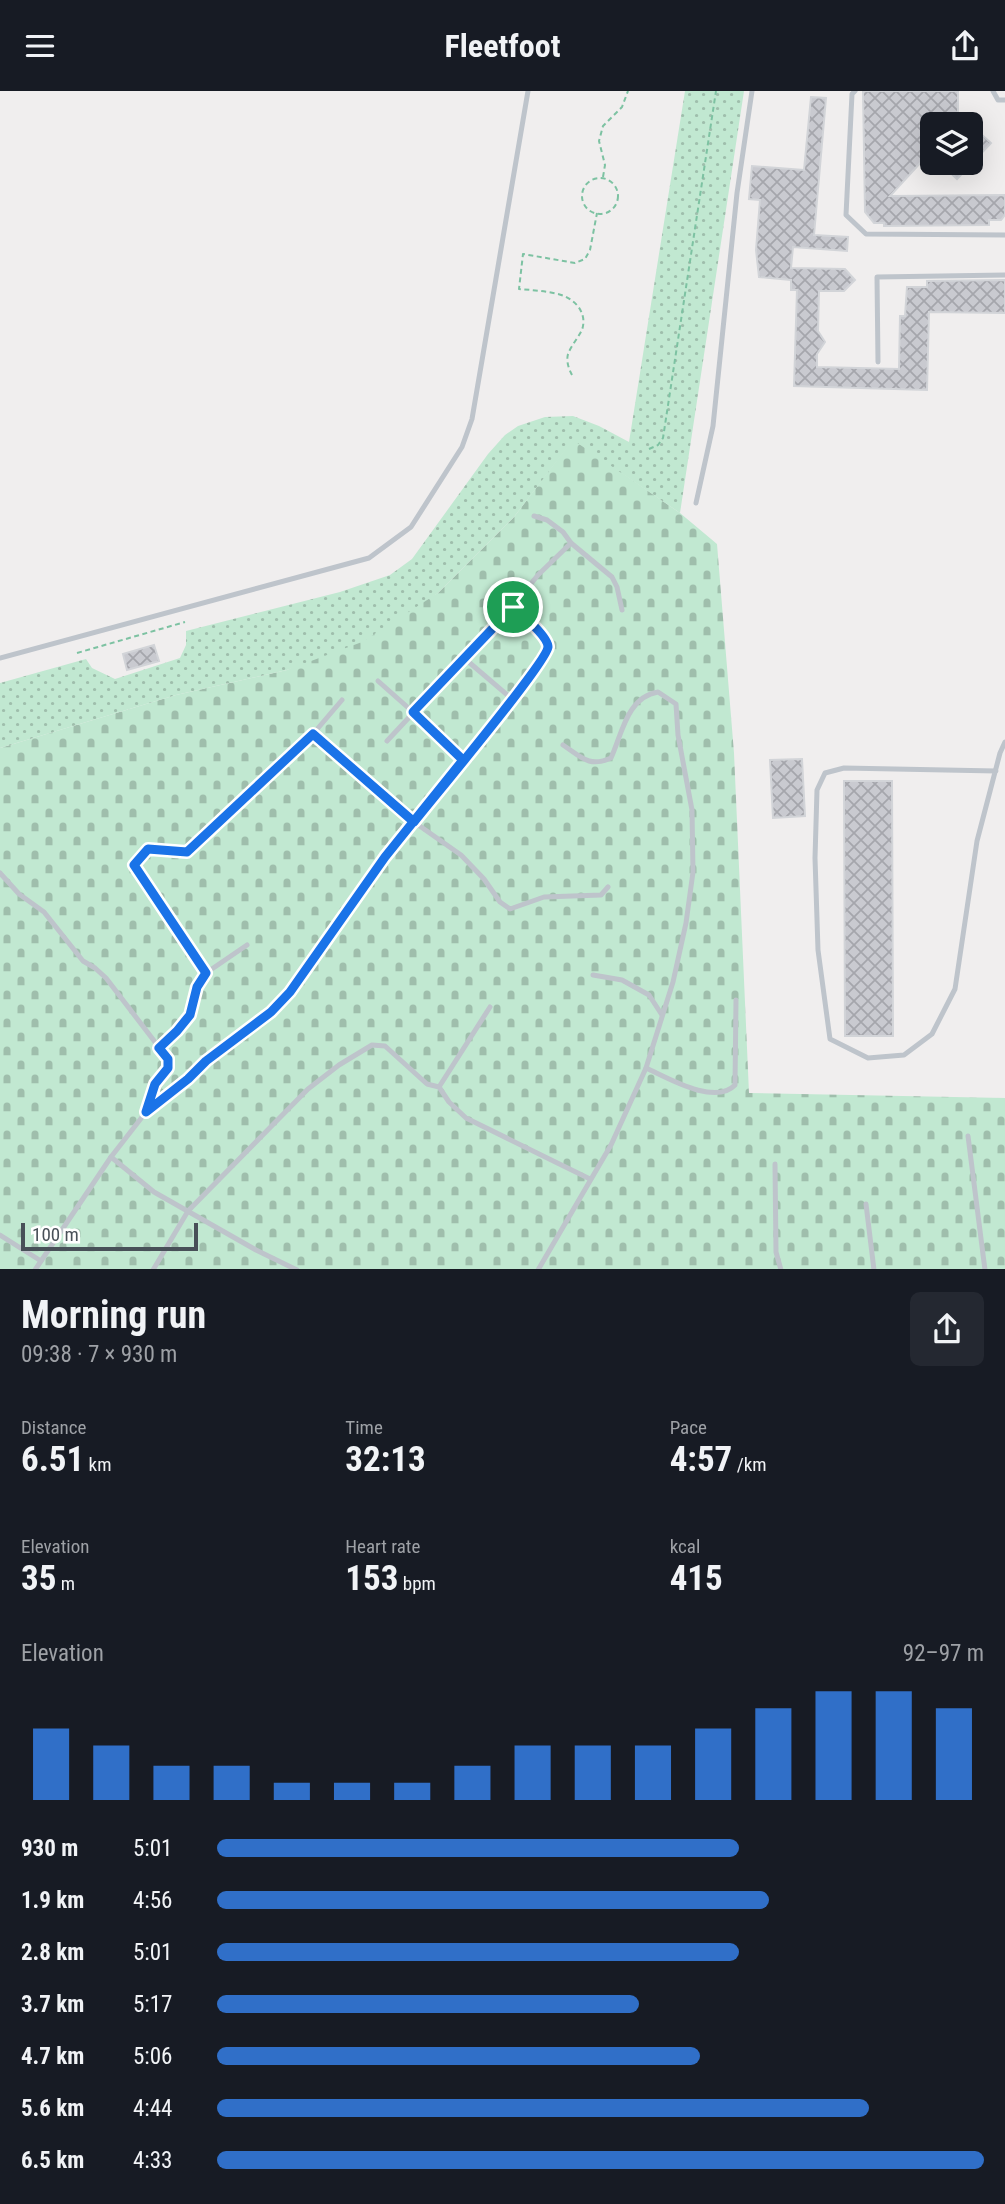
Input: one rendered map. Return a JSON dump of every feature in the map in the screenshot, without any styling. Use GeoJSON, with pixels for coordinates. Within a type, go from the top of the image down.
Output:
{"type":"FeatureCollection","features":[{"type":"Feature","properties":{"kind":"lane"},"geometry":{"type":"LineString","coordinates":[[0,659],[369,558],[411,527],[462,447],[472,419],[528,91]]}},
{"type":"Feature","properties":{"kind":"lane"},"geometry":{"type":"LineString","coordinates":[[695,503],[713,426],[737,193],[752,91]]}},
{"type":"Feature","properties":{"kind":"lane"},"geometry":{"type":"LineString","coordinates":[[855,91],[852,94],[846,215],[856,225],[866,234],[1005,235]]}},
{"type":"Feature","properties":{"kind":"lane"},"geometry":{"type":"LineString","coordinates":[[993,91],[998,100],[1005,100]]}},
{"type":"Feature","properties":{"kind":"lane"},"geometry":{"type":"LineString","coordinates":[[878,362],[877,278],[1005,275]]}},
{"type":"Feature","properties":{"kind":"lane"},"geometry":{"type":"LineString","coordinates":[[534,516],[547,520],[563,532],[571,543],[612,577],[622,610]]}},
{"type":"Feature","properties":{"kind":"lane"},"geometry":{"type":"LineString","coordinates":[[387,741],[513,607],[538,575],[571,543]]}},
{"type":"Feature","properties":{"kind":"lane"},"geometry":{"type":"LineString","coordinates":[[35,1269],[111,1157],[146,1112],[206,1061],[271,1012],[290,992],[385,857],[544,657],[548,649],[547,640],[513,607]]}},
{"type":"Feature","properties":{"kind":"lane"},"geometry":{"type":"LineString","coordinates":[[464,658],[512,699]]}},
{"type":"Feature","properties":{"kind":"lane"},"geometry":{"type":"LineString","coordinates":[[377,681],[463,760]]}},
{"type":"Feature","properties":{"kind":"lane"},"geometry":{"type":"LineString","coordinates":[[538,1269],[611,1145],[646,1069],[673,982],[693,872],[692,810],[678,735],[676,704],[658,692],[641,698],[621,728],[611,758],[601,763],[591,764],[563,745]]}},
{"type":"Feature","properties":{"kind":"lane"},"geometry":{"type":"LineString","coordinates":[[206,973],[134,865],[148,849],[187,852],[313,734],[342,700]]}},
{"type":"Feature","properties":{"kind":"lane"},"geometry":{"type":"LineString","coordinates":[[313,734],[414,822],[461,855],[484,879],[500,902],[510,909],[544,897],[601,895],[608,887]]}},
{"type":"Feature","properties":{"kind":"lane"},"geometry":{"type":"LineString","coordinates":[[996,771],[844,768],[825,773],[817,790],[815,858],[818,950],[830,1039],[868,1058],[904,1055],[932,1034],[956,989],[977,841],[1005,742]]}},
{"type":"Feature","properties":{"kind":"lane"},"geometry":{"type":"LineString","coordinates":[[0,873],[19,894],[44,912],[83,961],[106,978],[168,1059],[168,1068],[155,1084],[146,1112]]}},
{"type":"Feature","properties":{"kind":"lane"},"geometry":{"type":"LineString","coordinates":[[159,1048],[190,1015],[197,987],[206,973],[247,945]]}},
{"type":"Feature","properties":{"kind":"lane"},"geometry":{"type":"LineString","coordinates":[[593,975],[622,981],[649,995],[662,1015]]}},
{"type":"Feature","properties":{"kind":"lane"},"geometry":{"type":"LineString","coordinates":[[646,1069],[714,1094],[730,1091],[735,1085],[736,1000]]}},
{"type":"Feature","properties":{"kind":"lane"},"geometry":{"type":"LineString","coordinates":[[439,1087],[490,1007]]}},
{"type":"Feature","properties":{"kind":"lane"},"geometry":{"type":"LineString","coordinates":[[153,1269],[188,1211],[308,1089],[372,1045],[385,1046],[427,1084],[439,1087],[449,1102],[466,1118],[590,1179]]}},
{"type":"Feature","properties":{"kind":"lane"},"geometry":{"type":"LineString","coordinates":[[968,1136],[985,1269]]}},
{"type":"Feature","properties":{"kind":"lane"},"geometry":{"type":"LineString","coordinates":[[111,1157],[154,1192],[256,1250],[298,1269]]}},
{"type":"Feature","properties":{"kind":"lane"},"geometry":{"type":"LineString","coordinates":[[775,1164],[776,1252],[781,1269]]}},
{"type":"Feature","properties":{"kind":"lane"},"geometry":{"type":"LineString","coordinates":[[866,1204],[874,1269]]}},
{"type":"Feature","properties":{"kind":"lane"},"geometry":{"type":"LineString","coordinates":[[0,1235],[41,1261]]}},
{"type":"Feature","properties":{"kind":"path"},"geometry":{"type":"LineString","coordinates":[[603,177],[605,165],[599,141],[603,126],[622,107],[628,91]]}},
{"type":"Feature","properties":{"kind":"path"},"geometry":{"type":"LineString","coordinates":[[649,449],[659,445],[663,438],[716,91]]}},
{"type":"Feature","properties":{"kind":"path"},"geometry":{"type":"LineString","coordinates":[[603,177],[617,187],[618,198],[613,209],[603,214],[597,213],[586,207],[582,195],[591,180],[603,177]]}},
{"type":"Feature","properties":{"kind":"path"},"geometry":{"type":"LineString","coordinates":[[572,375],[567,356],[582,329],[584,319],[581,310],[573,300],[559,294],[519,289],[523,254],[575,263],[585,259],[590,250],[597,213]]}},
{"type":"Feature","properties":{"kind":"path"},"geometry":{"type":"LineString","coordinates":[[77,653],[185,622]]}},
{"type":"Feature","properties":{"kind":"green space"},"geometry":{"type":"Polygon","coordinates":[[[685,91],[744,91],[680,513],[573,440],[514,517],[438,593],[362,642],[287,670],[176,695],[0,748],[0,683],[86,659],[92,668],[115,679],[180,658],[186,645],[186,631],[340,592],[390,575],[412,559],[488,454],[505,435],[518,426],[545,417],[573,416],[629,442],[685,91]]]}},
{"type":"Feature","properties":{"kind":"green space"},"geometry":{"type":"Polygon","coordinates":[[[573,439],[680,513],[717,544],[734,753],[749,1093],[1005,1098],[1005,1269],[0,1269],[0,748],[176,695],[287,670],[438,593],[514,517],[573,439]]]}},
{"type":"Feature","properties":{"kind":"building"},"geometry":{"type":"Polygon","coordinates":[[[863,91],[958,91],[958,112],[920,112],[920,163],[890,196],[1005,195],[1005,215],[1001,220],[989,220],[989,225],[884,226],[884,223],[874,223],[865,212],[863,91]]]}},
{"type":"Feature","properties":{"kind":"building"},"geometry":{"type":"Polygon","coordinates":[[[811,97],[826,98],[814,235],[848,237],[847,251],[793,247],[791,268],[845,269],[855,280],[844,291],[819,291],[818,331],[825,342],[817,354],[817,367],[899,369],[900,316],[905,316],[907,287],[927,287],[927,281],[1005,280],[1005,313],[929,312],[927,390],[794,386],[797,290],[791,290],[791,280],[759,277],[756,250],[760,200],[749,199],[752,166],[804,170],[811,97]]]}},
{"type":"Feature","properties":{"kind":"building"},"geometry":{"type":"Polygon","coordinates":[[[983,136],[991,143],[983,151],[983,136]]]}},
{"type":"Feature","properties":{"kind":"building"},"geometry":{"type":"Polygon","coordinates":[[[154,645],[159,661],[127,670],[123,654],[154,645]]]}},
{"type":"Feature","properties":{"kind":"building"},"geometry":{"type":"Polygon","coordinates":[[[802,759],[805,816],[773,818],[770,760],[802,759]]]}},
{"type":"Feature","properties":{"kind":"building"},"geometry":{"type":"Polygon","coordinates":[[[844,781],[892,781],[893,1036],[845,1036],[844,781]]]}},
{"type":"Feature","properties":{"kind":"route"},"geometry":{"type":"LineString","coordinates":[[513,607],[413,712],[463,760],[414,822],[385,857],[290,992],[271,1012],[206,1061],[146,1112],[155,1084],[168,1068],[168,1059],[159,1048],[190,1015],[197,987],[206,973],[134,865],[148,849],[187,852],[313,734],[414,822],[512,699],[548,649],[547,640],[513,607]]}}]}
